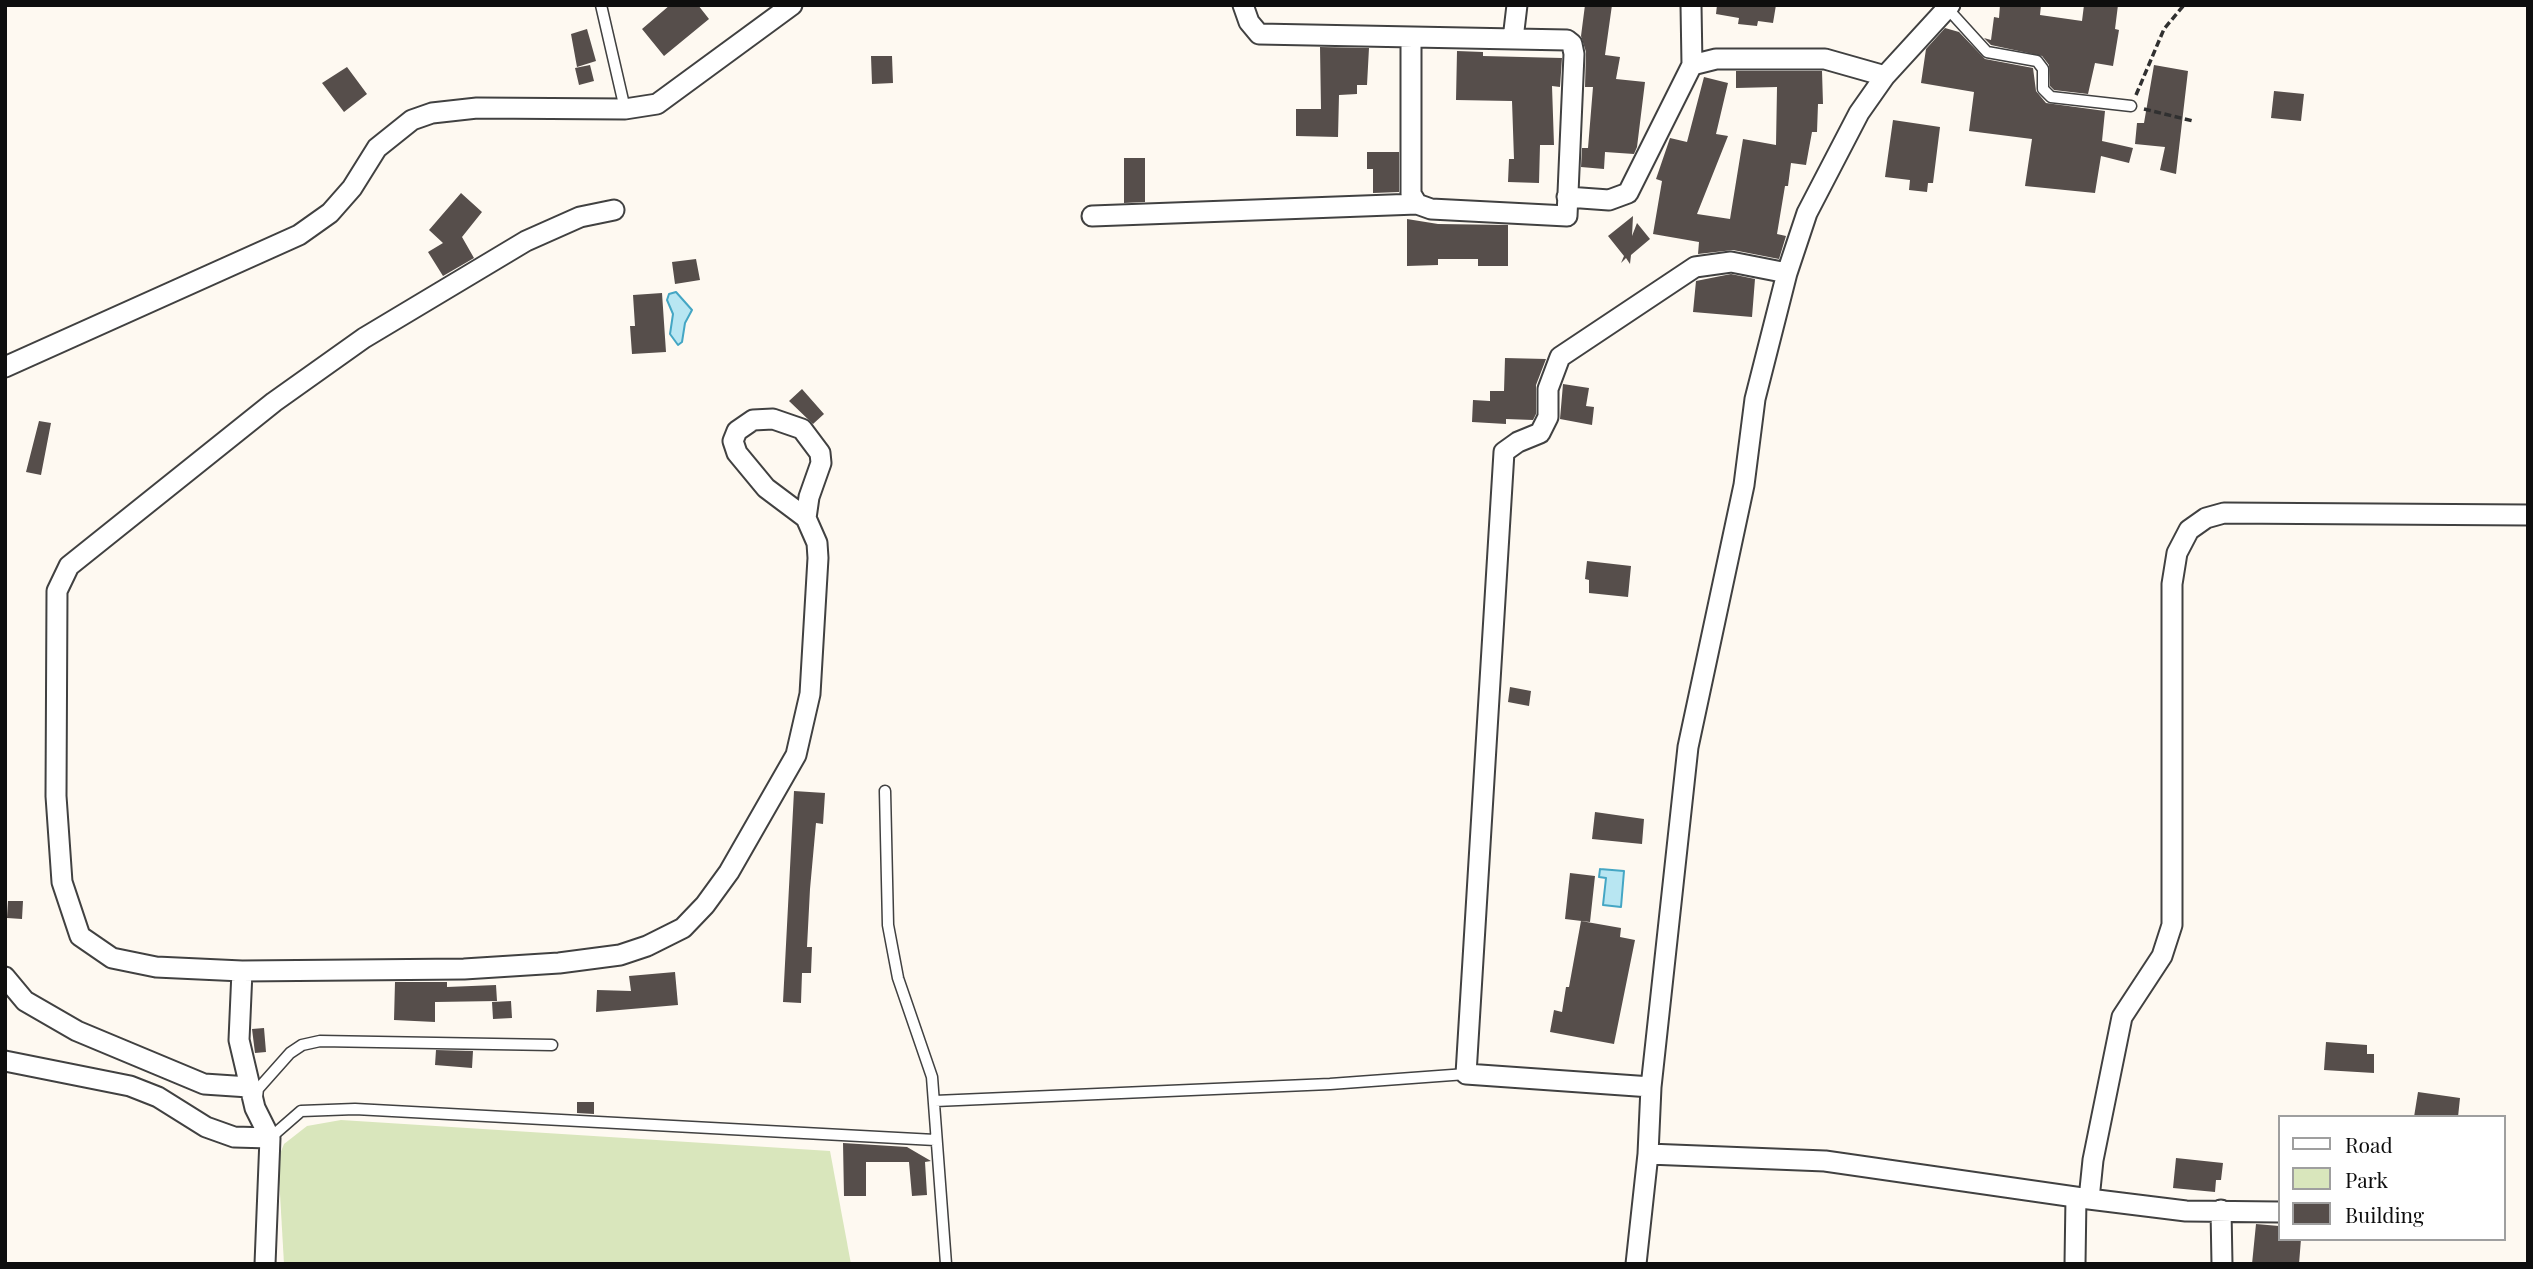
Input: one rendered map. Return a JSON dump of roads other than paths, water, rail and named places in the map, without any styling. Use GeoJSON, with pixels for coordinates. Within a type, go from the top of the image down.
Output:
{"type":"FeatureCollection","features":[{"type":"Feature","properties":{"kind":"street"},"geometry":{"type":"LineString","coordinates":[[5,367],[299,235],[330,213],[352,188],[377,148],[412,120],[432,113],[477,108],[625,109],[657,104],[792,5]]}},
{"type":"Feature","properties":{"kind":"street"},"geometry":{"type":"LineString","coordinates":[[1092,216],[1417,204],[1431,209],[1567,216],[1572,44],[1567,40],[1259,34],[1249,22],[1243,5]]}},
{"type":"Feature","properties":{"kind":"street"},"geometry":{"type":"LineString","coordinates":[[1513,39],[1517,5]]}},
{"type":"Feature","properties":{"kind":"street"},"geometry":{"type":"LineString","coordinates":[[1567,197],[1609,200],[1628,192],[1692,65],[1691,5]]}},
{"type":"Feature","properties":{"kind":"street"},"geometry":{"type":"LineString","coordinates":[[1636,1264],[1648,1154],[1651,1087],[1688,747],[1744,485],[1755,399],[1787,273],[1807,213],[1848,133],[1885,76],[1949,7]]}},
{"type":"Feature","properties":{"kind":"street"},"geometry":{"type":"LineString","coordinates":[[1411,38],[1411,194],[1417,204]]}},
{"type":"Feature","properties":{"kind":"street"},"geometry":{"type":"LineString","coordinates":[[1692,65],[1716,59],[1825,59],[1885,76]]}},
{"type":"Feature","properties":{"kind":"street"},"geometry":{"type":"LineString","coordinates":[[614,210],[580,217],[526,241],[364,338],[274,402],[69,566],[57,592],[56,796],[62,881],[80,936],[112,958],[156,967],[242,971],[464,970],[559,963],[620,955],[648,946],[682,928],[705,905],[729,872],[796,755],[810,694],[817,543],[806,518],[766,488],[737,453],[733,441],[737,431],[753,420],[773,419],[802,429],[816,446],[821,463],[809,497],[806,518]]}},
{"type":"Feature","properties":{"kind":"street"},"geometry":{"type":"LineString","coordinates":[[1651,1087],[1466,1074],[1504,452],[1518,442],[1540,433],[1548,417],[1548,389],[1560,357],[1685,273],[1706,263],[1731,262],[1787,273]]}},
{"type":"Feature","properties":{"kind":"street"},"geometry":{"type":"LineString","coordinates":[[2075,1264],[2082,1198],[2122,1017],[2162,956],[2172,926],[2172,584],[2177,553],[2189,530],[2206,518],[2224,513],[2528,515]]}},
{"type":"Feature","properties":{"kind":"street"},"geometry":{"type":"LineString","coordinates":[[242,971],[239,1040],[249,1087],[270,1139],[265,1264]]}},
{"type":"Feature","properties":{"kind":"street"},"geometry":{"type":"LineString","coordinates":[[5,977],[25,1001],[77,1031],[204,1084],[249,1087]]}},
{"type":"Feature","properties":{"kind":"street"},"geometry":{"type":"LineString","coordinates":[[5,1061],[130,1086],[158,1097],[206,1127],[234,1138],[270,1139]]}},
{"type":"Feature","properties":{"kind":"street"},"geometry":{"type":"LineString","coordinates":[[1648,1154],[1825,1161],[2186,1211],[2278,1213]]}},
{"type":"Feature","properties":{"kind":"street"},"geometry":{"type":"LineString","coordinates":[[2221,1210],[2222,1264]]}},
{"type":"Feature","properties":{"kind":"lane"},"geometry":{"type":"LineString","coordinates":[[601,5],[625,109]]}},
{"type":"Feature","properties":{"kind":"lane"},"geometry":{"type":"LineString","coordinates":[[1949,7],[1987,52],[2037,61],[2043,69],[2043,89],[2051,97],[2132,106]]}},
{"type":"Feature","properties":{"kind":"lane"},"geometry":{"type":"LineString","coordinates":[[885,791],[888,925],[898,978],[926,1051],[935,1101],[934,1140],[946,1264]]}},
{"type":"Feature","properties":{"kind":"lane"},"geometry":{"type":"LineString","coordinates":[[256,1108],[258,1089],[302,1045],[320,1041],[552,1045]]}},
{"type":"Feature","properties":{"kind":"lane"},"geometry":{"type":"LineString","coordinates":[[935,1101],[1330,1084],[1466,1074]]}},
{"type":"Feature","properties":{"kind":"lane"},"geometry":{"type":"LineString","coordinates":[[270,1139],[301,1111],[355,1109],[934,1140]]}},
{"type":"Feature","properties":{"kind":"water"},"geometry":{"type":"Polygon","coordinates":[[[676,292],[692,310],[685,323],[682,342],[678,345],[670,334],[673,314],[667,300],[669,294],[676,292]]]}},
{"type":"Feature","properties":{"kind":"water"},"geometry":{"type":"Polygon","coordinates":[[[1600,869],[1624,871],[1621,907],[1603,905],[1606,878],[1599,877],[1600,869]]]}}]}
